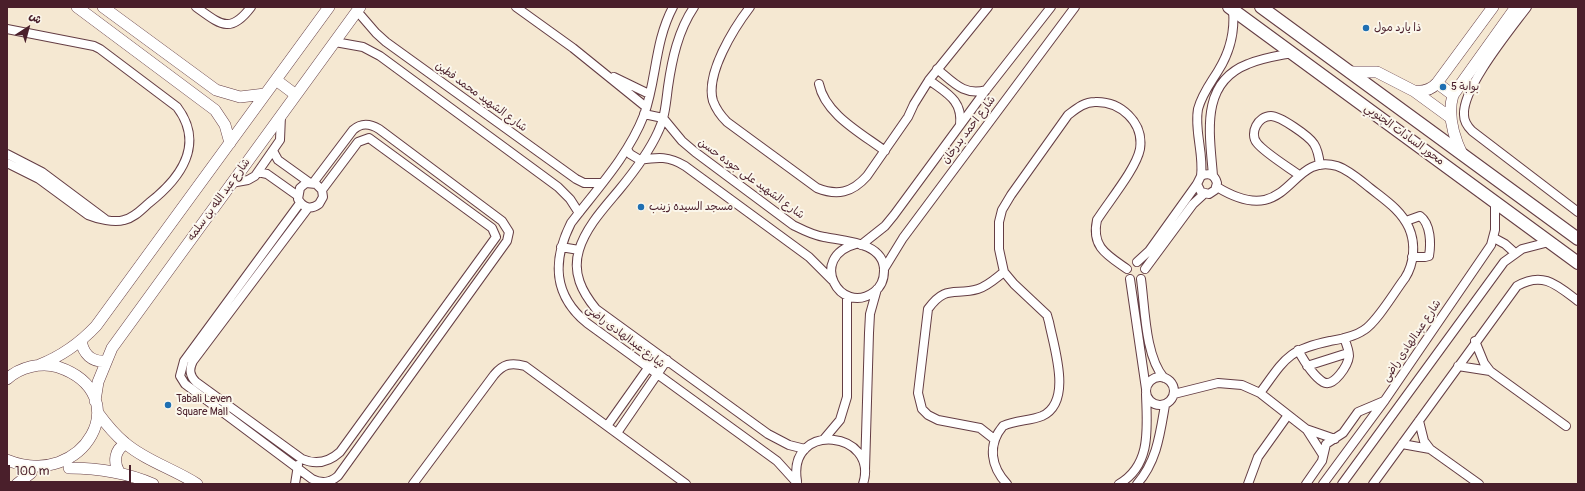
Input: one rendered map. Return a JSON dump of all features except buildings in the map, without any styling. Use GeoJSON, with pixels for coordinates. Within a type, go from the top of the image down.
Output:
{"type":"FeatureCollection","features":[{"type":"Feature","properties":{"kind":"main road"},"geometry":{"type":"LineString","coordinates":[[77,7],[215,110],[226,125],[230,143]]}},
{"type":"Feature","properties":{"kind":"main road"},"geometry":{"type":"LineString","coordinates":[[104,7],[216,90],[240,97],[265,94]]}},
{"type":"Feature","properties":{"kind":"main road"},"geometry":{"type":"LineString","coordinates":[[7,370],[39,365],[57,358],[81,340],[96,326],[329,7]]}},
{"type":"Feature","properties":{"kind":"main road","name":"محور السادات الجنوبي"},"geometry":{"type":"LineString","coordinates":[[1261,7],[1578,239]]}},
{"type":"Feature","properties":{"kind":"main road"},"geometry":{"type":"LineString","coordinates":[[1414,91],[1425,91],[1437,83],[1493,7]]}},
{"type":"Feature","properties":{"kind":"main road"},"geometry":{"type":"LineString","coordinates":[[1462,154],[1455,137],[1451,118],[1450,108],[1453,94],[1469,72],[1497,40],[1516,7]]}},
{"type":"Feature","properties":{"kind":"main road","name":"محور السادات الجنوبي"},"geometry":{"type":"LineString","coordinates":[[1231,8],[1578,263]]}},
{"type":"Feature","properties":{"kind":"main road","name":"شارع عبد الله بن سلمه"},"geometry":{"type":"LineString","coordinates":[[95,401],[98,382],[105,361],[112,348],[359,9]]}},
{"type":"Feature","properties":{"kind":"main road"},"geometry":{"type":"LineString","coordinates":[[1454,60],[1469,72]]}},
{"type":"Feature","properties":{"kind":"main road"},"geometry":{"type":"LineString","coordinates":[[1350,72],[1376,72],[1414,91],[1451,118]]}},
{"type":"Feature","properties":{"kind":"main road"},"geometry":{"type":"LineString","coordinates":[[276,80],[296,95]]}},
{"type":"Feature","properties":{"kind":"main road"},"geometry":{"type":"LineString","coordinates":[[1437,83],[1453,94]]}},
{"type":"Feature","properties":{"kind":"main road"},"geometry":{"type":"LineString","coordinates":[[81,340],[83,348],[88,355],[96,360],[105,361]]}},
{"type":"Feature","properties":{"kind":"main road"},"geometry":{"type":"LineString","coordinates":[[7,460],[18,468],[31,473],[57,473],[69,468],[84,456],[95,439],[98,426],[98,413],[95,401],[88,388],[73,374],[53,366],[39,365]]}},
{"type":"Feature","properties":{"kind":"main road"},"geometry":{"type":"LineString","coordinates":[[7,379],[25,368]]}},
{"type":"Feature","properties":{"kind":"main road"},"geometry":{"type":"LineString","coordinates":[[98,413],[110,430],[125,444],[142,455],[197,484]]}},
{"type":"Feature","properties":{"kind":"main road"},"geometry":{"type":"LineString","coordinates":[[119,472],[115,458],[118,450],[125,444]]}},
{"type":"Feature","properties":{"kind":"main road"},"geometry":{"type":"LineString","coordinates":[[69,468],[92,468],[119,472],[153,484]]}},
{"type":"Feature","properties":{"kind":"main road"},"geometry":{"type":"LineString","coordinates":[[16,484],[31,473]]}},
{"type":"Feature","properties":{"kind":"street"},"geometry":{"type":"LineString","coordinates":[[196,7],[216,22],[230,25],[240,21],[251,7]]}},
{"type":"Feature","properties":{"kind":"street"},"geometry":{"type":"LineString","coordinates":[[516,7],[526,10],[608,75],[645,111],[664,118]]}},
{"type":"Feature","properties":{"kind":"street","name":"شارع عبدالهادى راضى"},"geometry":{"type":"LineString","coordinates":[[673,7],[663,30],[658,47],[645,111],[627,149],[571,223],[561,247],[558,259],[562,288],[568,302],[576,314],[777,461],[797,484]]}},
{"type":"Feature","properties":{"kind":"street","name":"شارع عبدالهادى راضى"},"geometry":{"type":"LineString","coordinates":[[694,7],[682,29],[675,48],[664,118],[650,148],[596,218],[579,250],[577,271],[579,281],[586,296],[596,308],[768,434],[789,445],[805,449]]}},
{"type":"Feature","properties":{"kind":"street"},"geometry":{"type":"LineString","coordinates":[[750,7],[728,39],[712,87],[713,101],[719,113],[727,122],[817,188],[828,192],[839,193],[850,190],[859,185],[885,151],[908,117],[929,80],[988,7]]}},
{"type":"Feature","properties":{"kind":"street","name":"شارع احمد بدرخان"},"geometry":{"type":"LineString","coordinates":[[858,244],[884,226],[894,215],[986,90],[1051,7]]}},
{"type":"Feature","properties":{"kind":"street","name":"شارع احمد بدرخان"},"geometry":{"type":"LineString","coordinates":[[884,269],[902,238],[1075,7]]}},
{"type":"Feature","properties":{"kind":"street"},"geometry":{"type":"LineString","coordinates":[[1527,7],[1497,40],[1471,89],[1464,114],[1467,126],[1472,132],[1578,212]]}},
{"type":"Feature","properties":{"kind":"street"},"geometry":{"type":"LineString","coordinates":[[1205,193],[1201,192],[1199,180],[1202,159],[1197,121],[1201,98],[1223,62],[1230,45],[1234,21],[1231,8]]}},
{"type":"Feature","properties":{"kind":"street","name":"شارع الشهيد محمد فطين"},"geometry":{"type":"LineString","coordinates":[[359,9],[376,33],[386,42],[576,180],[593,184],[602,183]]}},
{"type":"Feature","properties":{"kind":"street"},"geometry":{"type":"LineString","coordinates":[[7,29],[94,46],[100,49],[177,107],[185,118],[190,131],[190,145],[180,171],[171,184],[131,217],[120,221],[96,218],[88,215],[13,162],[7,154]]}},
{"type":"Feature","properties":{"kind":"street"},"geometry":{"type":"LineString","coordinates":[[335,42],[363,47],[380,56],[558,187],[570,199],[579,213]]}},
{"type":"Feature","properties":{"kind":"street"},"geometry":{"type":"LineString","coordinates":[[1217,187],[1214,176],[1210,111],[1212,101],[1221,86],[1233,71],[1255,61],[1292,53]]}},
{"type":"Feature","properties":{"kind":"street"},"geometry":{"type":"LineString","coordinates":[[1223,62],[1233,71]]}},
{"type":"Feature","properties":{"kind":"street"},"geometry":{"type":"LineString","coordinates":[[937,69],[968,92],[986,90]]}},
{"type":"Feature","properties":{"kind":"street"},"geometry":{"type":"LineString","coordinates":[[608,75],[648,94]]}},
{"type":"Feature","properties":{"kind":"street"},"geometry":{"type":"LineString","coordinates":[[1212,79],[1221,86]]}},
{"type":"Feature","properties":{"kind":"street"},"geometry":{"type":"LineString","coordinates":[[929,80],[953,98],[959,106],[961,115],[960,125]]}},
{"type":"Feature","properties":{"kind":"street"},"geometry":{"type":"LineString","coordinates":[[819,84],[821,93],[831,110],[885,151]]}},
{"type":"Feature","properties":{"kind":"street"},"geometry":{"type":"LineString","coordinates":[[1007,484],[994,467],[994,439],[1004,426],[1042,416],[1049,412],[1055,405],[1059,396],[1060,383],[1049,322],[1046,315],[1014,284],[1004,272],[999,249],[998,235],[1002,210],[1068,115],[1079,106],[1094,102],[1109,103],[1122,109],[1133,119],[1139,133],[1140,148],[1135,162],[1097,220],[1095,230],[1096,239],[1100,248],[1127,269]]}},
{"type":"Feature","properties":{"kind":"street"},"geometry":{"type":"LineString","coordinates":[[231,184],[248,180],[258,172],[280,140],[281,115]]}},
{"type":"Feature","properties":{"kind":"street"},"geometry":{"type":"LineString","coordinates":[[1299,175],[1258,144],[1254,134],[1255,128],[1261,120],[1266,117],[1276,117],[1305,135],[1315,146],[1320,164]]}},
{"type":"Feature","properties":{"kind":"street","name":"شارع الشهيد على جوده حسن"},"geometry":{"type":"LineString","coordinates":[[664,118],[682,141],[695,152],[793,225],[807,232],[858,244]]}},
{"type":"Feature","properties":{"kind":"street"},"geometry":{"type":"LineString","coordinates":[[308,484],[328,482],[338,476],[508,237],[505,224],[374,126],[362,124],[352,130],[311,183],[302,185],[299,199],[219,320],[191,365],[190,370],[192,378],[302,459],[308,462],[322,462],[335,456],[400,370],[495,240],[496,233],[492,228],[372,139],[365,138],[358,142],[322,190],[323,197],[319,204],[308,208],[219,320],[184,361],[180,371],[182,380],[317,482]]}},
{"type":"Feature","properties":{"kind":"street"},"geometry":{"type":"LineString","coordinates":[[627,149],[630,154],[640,160],[663,157],[675,160],[685,166],[796,247],[832,280],[838,290],[847,296],[858,298],[869,296],[877,289],[883,280],[884,269],[881,258],[872,249],[858,244],[846,247],[835,257],[830,270],[832,280]]}},
{"type":"Feature","properties":{"kind":"street"},"geometry":{"type":"LineString","coordinates":[[273,151],[278,160],[322,190]]}},
{"type":"Feature","properties":{"kind":"street"},"geometry":{"type":"LineString","coordinates":[[1217,187],[1233,197],[1244,200],[1267,200],[1278,196],[1299,175],[1310,167],[1320,164],[1339,166],[1396,209],[1406,221],[1413,242],[1412,257],[1406,276],[1370,325],[1362,332],[1344,338],[1307,346],[1298,350],[1282,363],[1260,393]]}},
{"type":"Feature","properties":{"kind":"street"},"geometry":{"type":"LineString","coordinates":[[423,177],[430,167]]}},
{"type":"Feature","properties":{"kind":"street"},"geometry":{"type":"LineString","coordinates":[[258,172],[267,174],[308,208]]}},
{"type":"Feature","properties":{"kind":"street"},"geometry":{"type":"LineString","coordinates":[[1119,484],[1132,473],[1140,462],[1145,450],[1147,437],[1146,392],[1130,279],[1127,274],[1127,269],[1131,264],[1137,262],[1149,251],[1199,180],[1205,174],[1214,176]]}},
{"type":"Feature","properties":{"kind":"street"},"geometry":{"type":"LineString","coordinates":[[441,190],[448,180]]}},
{"type":"Feature","properties":{"kind":"street"},"geometry":{"type":"LineString","coordinates":[[1130,279],[1136,281],[1145,275],[1145,269],[1193,204],[1205,193],[1212,192],[1217,187]]}},
{"type":"Feature","properties":{"kind":"street","name":"شارع عبدالهادى راضى"},"geometry":{"type":"LineString","coordinates":[[1324,484],[1385,400],[1487,251],[1494,238],[1495,202]]}},
{"type":"Feature","properties":{"kind":"street"},"geometry":{"type":"LineString","coordinates":[[1406,221],[1420,216],[1424,219],[1430,241],[1429,256],[1412,257]]}},
{"type":"Feature","properties":{"kind":"street"},"geometry":{"type":"LineString","coordinates":[[1494,238],[1505,244],[1515,253]]}},
{"type":"Feature","properties":{"kind":"street"},"geometry":{"type":"LineString","coordinates":[[1342,484],[1504,262],[1515,253],[1529,247],[1550,242]]}},
{"type":"Feature","properties":{"kind":"street"},"geometry":{"type":"LineString","coordinates":[[561,247],[579,250]]}},
{"type":"Feature","properties":{"kind":"street"},"geometry":{"type":"LineString","coordinates":[[1137,262],[1145,269]]}},
{"type":"Feature","properties":{"kind":"street"},"geometry":{"type":"LineString","coordinates":[[994,439],[980,428],[938,420],[928,415],[919,401],[918,393],[928,309],[934,302],[948,292],[978,289],[986,286],[1004,272]]}},
{"type":"Feature","properties":{"kind":"street"},"geometry":{"type":"LineString","coordinates":[[1137,484],[1150,468],[1154,458],[1165,405],[1174,394],[1172,384],[1159,372],[1151,354],[1141,279]]}},
{"type":"Feature","properties":{"kind":"street"},"geometry":{"type":"LineString","coordinates":[[1373,484],[1475,341],[1517,286],[1526,280],[1548,280],[1578,301]]}},
{"type":"Feature","properties":{"kind":"street"},"geometry":{"type":"LineString","coordinates":[[864,483],[870,314],[877,289]]}},
{"type":"Feature","properties":{"kind":"street"},"geometry":{"type":"LineString","coordinates":[[824,439],[840,420],[847,397],[847,296]]}},
{"type":"Feature","properties":{"kind":"street"},"geometry":{"type":"LineString","coordinates":[[1298,350],[1307,366],[1322,382],[1330,382],[1345,367],[1348,354],[1344,338]]}},
{"type":"Feature","properties":{"kind":"street"},"geometry":{"type":"LineString","coordinates":[[1475,341],[1484,363],[1490,371],[1566,426]]}},
{"type":"Feature","properties":{"kind":"street"},"geometry":{"type":"LineString","coordinates":[[607,426],[658,354]]}},
{"type":"Feature","properties":{"kind":"street"},"geometry":{"type":"LineString","coordinates":[[1307,366],[1348,354]]}},
{"type":"Feature","properties":{"kind":"street"},"geometry":{"type":"LineString","coordinates":[[617,433],[667,360]]}},
{"type":"Feature","properties":{"kind":"street"},"geometry":{"type":"LineString","coordinates":[[414,484],[494,375],[500,368],[507,364],[516,363],[525,366],[686,484]]}},
{"type":"Feature","properties":{"kind":"street"},"geometry":{"type":"LineString","coordinates":[[1458,366],[1490,371]]}},
{"type":"Feature","properties":{"kind":"street"},"geometry":{"type":"LineString","coordinates":[[400,370],[409,376]]}},
{"type":"Feature","properties":{"kind":"street"},"geometry":{"type":"LineString","coordinates":[[1164,378],[1154,378],[1150,381],[1146,392],[1151,402],[1165,405]]}},
{"type":"Feature","properties":{"kind":"street"},"geometry":{"type":"LineString","coordinates":[[1174,394],[1218,383],[1242,385],[1260,393],[1306,429],[1335,439]]}},
{"type":"Feature","properties":{"kind":"street"},"geometry":{"type":"LineString","coordinates":[[1306,484],[1322,461],[1326,444],[1343,433],[1358,412],[1385,400]]}},
{"type":"Feature","properties":{"kind":"street"},"geometry":{"type":"LineString","coordinates":[[1248,484],[1258,457],[1288,415]]}},
{"type":"Feature","properties":{"kind":"street"},"geometry":{"type":"LineString","coordinates":[[1418,421],[1424,441],[1430,450],[1479,484]]}},
{"type":"Feature","properties":{"kind":"street"},"geometry":{"type":"LineString","coordinates":[[1306,429],[1323,455]]}},
{"type":"Feature","properties":{"kind":"street"},"geometry":{"type":"LineString","coordinates":[[797,484],[796,465],[805,449],[810,444],[824,439],[836,439],[847,442],[859,454],[865,470]]}},
{"type":"Feature","properties":{"kind":"street"},"geometry":{"type":"LineString","coordinates":[[1402,444],[1430,450]]}},
{"type":"Feature","properties":{"kind":"street"},"geometry":{"type":"LineString","coordinates":[[295,484],[297,476],[296,467],[302,459]]}},
{"type":"Feature","properties":{"kind":"place","name":"ذا يارد مول"},"geometry":{"type":"Point","coordinates":[1366,28]}},
{"type":"Feature","properties":{"kind":"place","name":"بوابة 5"},"geometry":{"type":"Point","coordinates":[1443,87]}},
{"type":"Feature","properties":{"kind":"place","name":"مسجد السيده زينب"},"geometry":{"type":"Point","coordinates":[641,207]}},
{"type":"Feature","properties":{"kind":"place","name":"Tabali Leven Square Mall"},"geometry":{"type":"Point","coordinates":[168,405]}}]}
